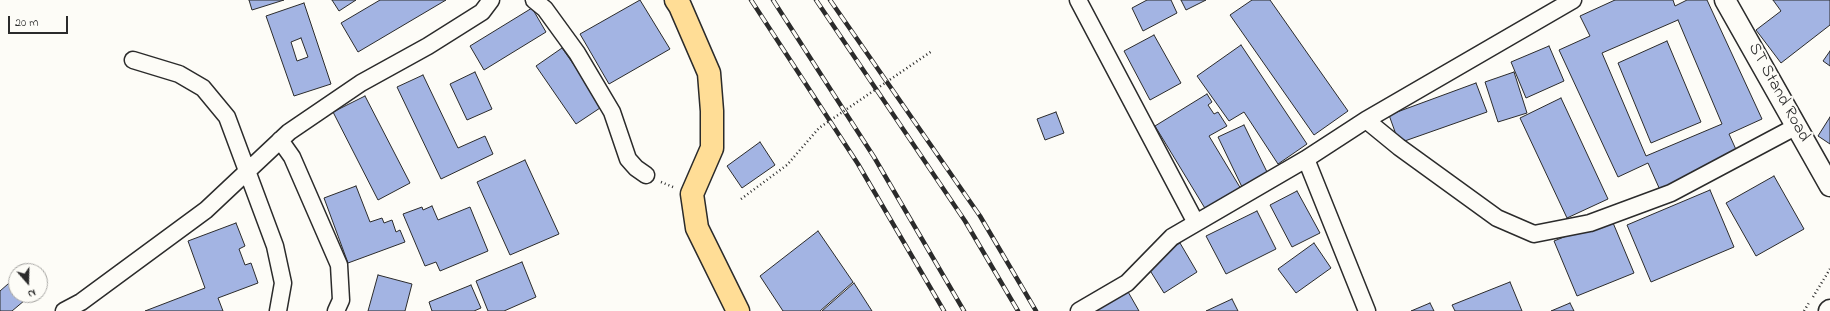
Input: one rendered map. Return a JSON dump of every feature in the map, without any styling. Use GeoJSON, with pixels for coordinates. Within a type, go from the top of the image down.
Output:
{"type":"FeatureCollection","features":[{"type":"Feature","properties":{"kind":"main road"},"geometry":{"type":"LineString","coordinates":[[676,0],[709,73],[712,103],[712,148],[692,194],[697,228],[738,311]]}},
{"type":"Feature","properties":{"kind":"street"},"geometry":{"type":"LineString","coordinates":[[64,311],[81,302],[206,210],[247,169],[280,140],[361,83],[428,46],[482,12],[491,0]]}},
{"type":"Feature","properties":{"kind":"street"},"geometry":{"type":"LineString","coordinates":[[534,0],[545,9],[593,78],[612,112],[628,159],[636,168],[646,175]]}},
{"type":"Feature","properties":{"kind":"street"},"geometry":{"type":"LineString","coordinates":[[1078,0],[1196,223]]}},
{"type":"Feature","properties":{"kind":"street"},"geometry":{"type":"LineString","coordinates":[[1079,311],[1127,283],[1172,237],[1306,159],[1366,120],[1573,0]]}},
{"type":"Feature","properties":{"kind":"street","name":"ST Stand Road"},"geometry":{"type":"LineString","coordinates":[[1725,0],[1830,186]]}},
{"type":"Feature","properties":{"kind":"street"},"geometry":{"type":"LineString","coordinates":[[133,60],[179,74],[203,88],[227,116],[275,246],[283,283],[278,311]]}},
{"type":"Feature","properties":{"kind":"street"},"geometry":{"type":"LineString","coordinates":[[1366,120],[1399,147],[1497,218],[1534,234],[1590,223],[1671,194],[1796,126]]}},
{"type":"Feature","properties":{"kind":"street"},"geometry":{"type":"LineString","coordinates":[[280,140],[292,158],[339,265],[341,300],[336,311]]}},
{"type":"Feature","properties":{"kind":"street"},"geometry":{"type":"LineString","coordinates":[[1306,159],[1367,311]]}},
{"type":"Feature","properties":{"kind":"path"},"geometry":{"type":"LineString","coordinates":[[741,199],[787,164],[818,128],[932,51]]}},
{"type":"Feature","properties":{"kind":"path"},"geometry":{"type":"LineString","coordinates":[[646,175],[692,194]]}},
{"type":"Feature","properties":{"kind":"path"},"geometry":{"type":"LineString","coordinates":[[1804,311],[1830,269]]}},
{"type":"Feature","properties":{"kind":"building"},"geometry":{"type":"Polygon","coordinates":[[[249,0],[284,0],[252,10],[249,0]]]}},
{"type":"Feature","properties":{"kind":"building"},"geometry":{"type":"Polygon","coordinates":[[[332,0],[356,0],[339,11],[332,0]]]}},
{"type":"Feature","properties":{"kind":"building"},"geometry":{"type":"Polygon","coordinates":[[[380,0],[446,0],[358,52],[341,23],[380,0]]]}},
{"type":"Feature","properties":{"kind":"building"},"geometry":{"type":"Polygon","coordinates":[[[640,0],[670,49],[609,84],[580,34],[640,0]]]}},
{"type":"Feature","properties":{"kind":"building"},"geometry":{"type":"Polygon","coordinates":[[[1147,0],[1171,0],[1177,13],[1143,31],[1132,8],[1147,0]]]}},
{"type":"Feature","properties":{"kind":"building"},"geometry":{"type":"Polygon","coordinates":[[[1181,0],[1206,0],[1186,10],[1181,0]]]}},
{"type":"Feature","properties":{"kind":"building"},"geometry":{"type":"Polygon","coordinates":[[[1252,0],[1270,0],[1348,111],[1314,135],[1230,15],[1252,0]]]}},
{"type":"Feature","properties":{"kind":"building"},"geometry":{"type":"Polygon","coordinates":[[[1615,0],[1673,0],[1675,6],[1687,0],[1707,0],[1762,119],[1729,134],[1738,154],[1660,190],[1648,163],[1618,177],[1559,50],[1590,36],[1580,16],[1615,0]],[[1678,20],[1602,53],[1646,156],[1722,124],[1678,20]]]}},
{"type":"Feature","properties":{"kind":"building"},"geometry":{"type":"Polygon","coordinates":[[[1773,0],[1830,0],[1830,25],[1781,63],[1756,30],[1781,11],[1773,0]]]}},
{"type":"Feature","properties":{"kind":"building"},"geometry":{"type":"Polygon","coordinates":[[[304,3],[331,84],[294,96],[266,16],[304,3]],[[301,38],[291,42],[297,61],[308,57],[301,38]]]}},
{"type":"Feature","properties":{"kind":"building"},"geometry":{"type":"Polygon","coordinates":[[[532,8],[546,32],[484,70],[470,46],[532,8]]]}},
{"type":"Feature","properties":{"kind":"building"},"geometry":{"type":"Polygon","coordinates":[[[1154,35],[1181,83],[1150,100],[1124,51],[1154,35]]]}},
{"type":"Feature","properties":{"kind":"building"},"geometry":{"type":"Polygon","coordinates":[[[1667,41],[1701,122],[1651,143],[1618,63],[1667,41]]]}},
{"type":"Feature","properties":{"kind":"building"},"geometry":{"type":"Polygon","coordinates":[[[1241,45],[1307,144],[1278,164],[1244,112],[1229,121],[1197,76],[1241,45]]]}},
{"type":"Feature","properties":{"kind":"building"},"geometry":{"type":"Polygon","coordinates":[[[1549,46],[1564,81],[1526,98],[1511,62],[1549,46]]]}},
{"type":"Feature","properties":{"kind":"building"},"geometry":{"type":"Polygon","coordinates":[[[562,48],[603,106],[576,124],[536,66],[562,48]]]}},
{"type":"Feature","properties":{"kind":"building"},"geometry":{"type":"Polygon","coordinates":[[[1830,51],[1830,66],[1823,61],[1830,51]]]}},
{"type":"Feature","properties":{"kind":"building"},"geometry":{"type":"Polygon","coordinates":[[[475,72],[492,109],[467,120],[450,84],[475,72]]]}},
{"type":"Feature","properties":{"kind":"building"},"geometry":{"type":"Polygon","coordinates":[[[1514,72],[1527,113],[1498,122],[1485,82],[1514,72]]]}},
{"type":"Feature","properties":{"kind":"building"},"geometry":{"type":"Polygon","coordinates":[[[423,75],[458,148],[485,136],[493,154],[441,179],[397,87],[423,75]]]}},
{"type":"Feature","properties":{"kind":"building"},"geometry":{"type":"Polygon","coordinates":[[[1476,83],[1487,112],[1399,143],[1389,115],[1476,83]]]}},
{"type":"Feature","properties":{"kind":"building"},"geometry":{"type":"Polygon","coordinates":[[[1207,94],[1212,102],[1208,105],[1214,114],[1218,112],[1227,126],[1209,136],[1241,189],[1206,210],[1155,126],[1207,94]]]}},
{"type":"Feature","properties":{"kind":"building"},"geometry":{"type":"Polygon","coordinates":[[[365,96],[410,183],[378,200],[333,112],[365,96]]]}},
{"type":"Feature","properties":{"kind":"building"},"geometry":{"type":"Polygon","coordinates":[[[1561,98],[1608,199],[1567,218],[1520,118],[1561,98]]]}},
{"type":"Feature","properties":{"kind":"building"},"geometry":{"type":"Polygon","coordinates":[[[1056,112],[1064,133],[1045,140],[1037,119],[1056,112]]]}},
{"type":"Feature","properties":{"kind":"building"},"geometry":{"type":"Polygon","coordinates":[[[1830,117],[1830,144],[1818,136],[1830,117]]]}},
{"type":"Feature","properties":{"kind":"building"},"geometry":{"type":"Polygon","coordinates":[[[1244,125],[1268,174],[1242,187],[1218,137],[1244,125]]]}},
{"type":"Feature","properties":{"kind":"building"},"geometry":{"type":"Polygon","coordinates":[[[760,142],[775,165],[742,188],[727,166],[760,142]]]}},
{"type":"Feature","properties":{"kind":"building"},"geometry":{"type":"Polygon","coordinates":[[[525,160],[559,234],[510,255],[477,182],[525,160]]]}},
{"type":"Feature","properties":{"kind":"building"},"geometry":{"type":"Polygon","coordinates":[[[1774,176],[1804,229],[1756,256],[1726,203],[1774,176]]]}},
{"type":"Feature","properties":{"kind":"building"},"geometry":{"type":"Polygon","coordinates":[[[356,186],[370,222],[382,218],[384,223],[392,220],[396,232],[400,230],[405,242],[348,263],[324,198],[356,186]]]}},
{"type":"Feature","properties":{"kind":"building"},"geometry":{"type":"Polygon","coordinates":[[[1710,190],[1734,247],[1651,282],[1627,225],[1710,190]]]}},
{"type":"Feature","properties":{"kind":"building"},"geometry":{"type":"Polygon","coordinates":[[[1297,191],[1320,233],[1292,247],[1270,205],[1297,191]]]}},
{"type":"Feature","properties":{"kind":"building"},"geometry":{"type":"Polygon","coordinates":[[[432,206],[438,220],[470,207],[488,251],[440,271],[436,262],[425,266],[403,214],[422,207],[423,210],[432,206]]]}},
{"type":"Feature","properties":{"kind":"building"},"geometry":{"type":"Polygon","coordinates":[[[1257,211],[1276,249],[1226,274],[1206,236],[1257,211]]]}},
{"type":"Feature","properties":{"kind":"building"},"geometry":{"type":"Polygon","coordinates":[[[1611,218],[1634,273],[1577,296],[1554,241],[1611,218]]]}},
{"type":"Feature","properties":{"kind":"building"},"geometry":{"type":"Polygon","coordinates":[[[236,223],[245,246],[239,249],[245,265],[251,263],[258,283],[218,298],[223,311],[145,311],[205,288],[188,241],[236,223]]]}},
{"type":"Feature","properties":{"kind":"building"},"geometry":{"type":"Polygon","coordinates":[[[818,231],[853,282],[820,311],[783,311],[760,276],[818,231]]]}},
{"type":"Feature","properties":{"kind":"building"},"geometry":{"type":"Polygon","coordinates":[[[1180,243],[1197,272],[1164,293],[1146,264],[1180,243]]]}},
{"type":"Feature","properties":{"kind":"building"},"geometry":{"type":"Polygon","coordinates":[[[1314,243],[1331,268],[1296,293],[1278,269],[1314,243]]]}},
{"type":"Feature","properties":{"kind":"building"},"geometry":{"type":"Polygon","coordinates":[[[522,262],[536,297],[504,311],[488,311],[476,281],[522,262]]]}},
{"type":"Feature","properties":{"kind":"building"},"geometry":{"type":"Polygon","coordinates":[[[378,275],[412,284],[405,311],[368,311],[378,275]]]}},
{"type":"Feature","properties":{"kind":"building"},"geometry":{"type":"Polygon","coordinates":[[[1510,282],[1522,311],[1455,311],[1452,305],[1510,282]]]}},
{"type":"Feature","properties":{"kind":"building"},"geometry":{"type":"Polygon","coordinates":[[[854,283],[872,311],[822,311],[854,283]]]}},
{"type":"Feature","properties":{"kind":"building"},"geometry":{"type":"Polygon","coordinates":[[[8,284],[8,303],[22,303],[12,311],[0,311],[0,291],[8,284]]]}},
{"type":"Feature","properties":{"kind":"building"},"geometry":{"type":"Polygon","coordinates":[[[471,285],[481,308],[474,311],[432,311],[429,302],[471,285]]]}},
{"type":"Feature","properties":{"kind":"building"},"geometry":{"type":"Polygon","coordinates":[[[1127,290],[1139,311],[1091,311],[1127,290]]]}},
{"type":"Feature","properties":{"kind":"building"},"geometry":{"type":"Polygon","coordinates":[[[1232,299],[1238,311],[1206,311],[1232,299]]]}},
{"type":"Feature","properties":{"kind":"building"},"geometry":{"type":"Polygon","coordinates":[[[1430,303],[1434,311],[1411,311],[1430,303]]]}},
{"type":"Feature","properties":{"kind":"building"},"geometry":{"type":"Polygon","coordinates":[[[1570,303],[1574,311],[1551,311],[1570,303]]]}},
{"type":"Feature","properties":{"kind":"railway"},"geometry":{"type":"LineString","coordinates":[[751,0],[858,164],[944,311]]}},
{"type":"Feature","properties":{"kind":"railway"},"geometry":{"type":"LineString","coordinates":[[773,0],[874,157],[964,311]]}},
{"type":"Feature","properties":{"kind":"railway"},"geometry":{"type":"LineString","coordinates":[[816,0],[965,221],[1018,311]]}},
{"type":"Feature","properties":{"kind":"railway"},"geometry":{"type":"LineString","coordinates":[[830,0],[980,216],[1036,311]]}}]}
